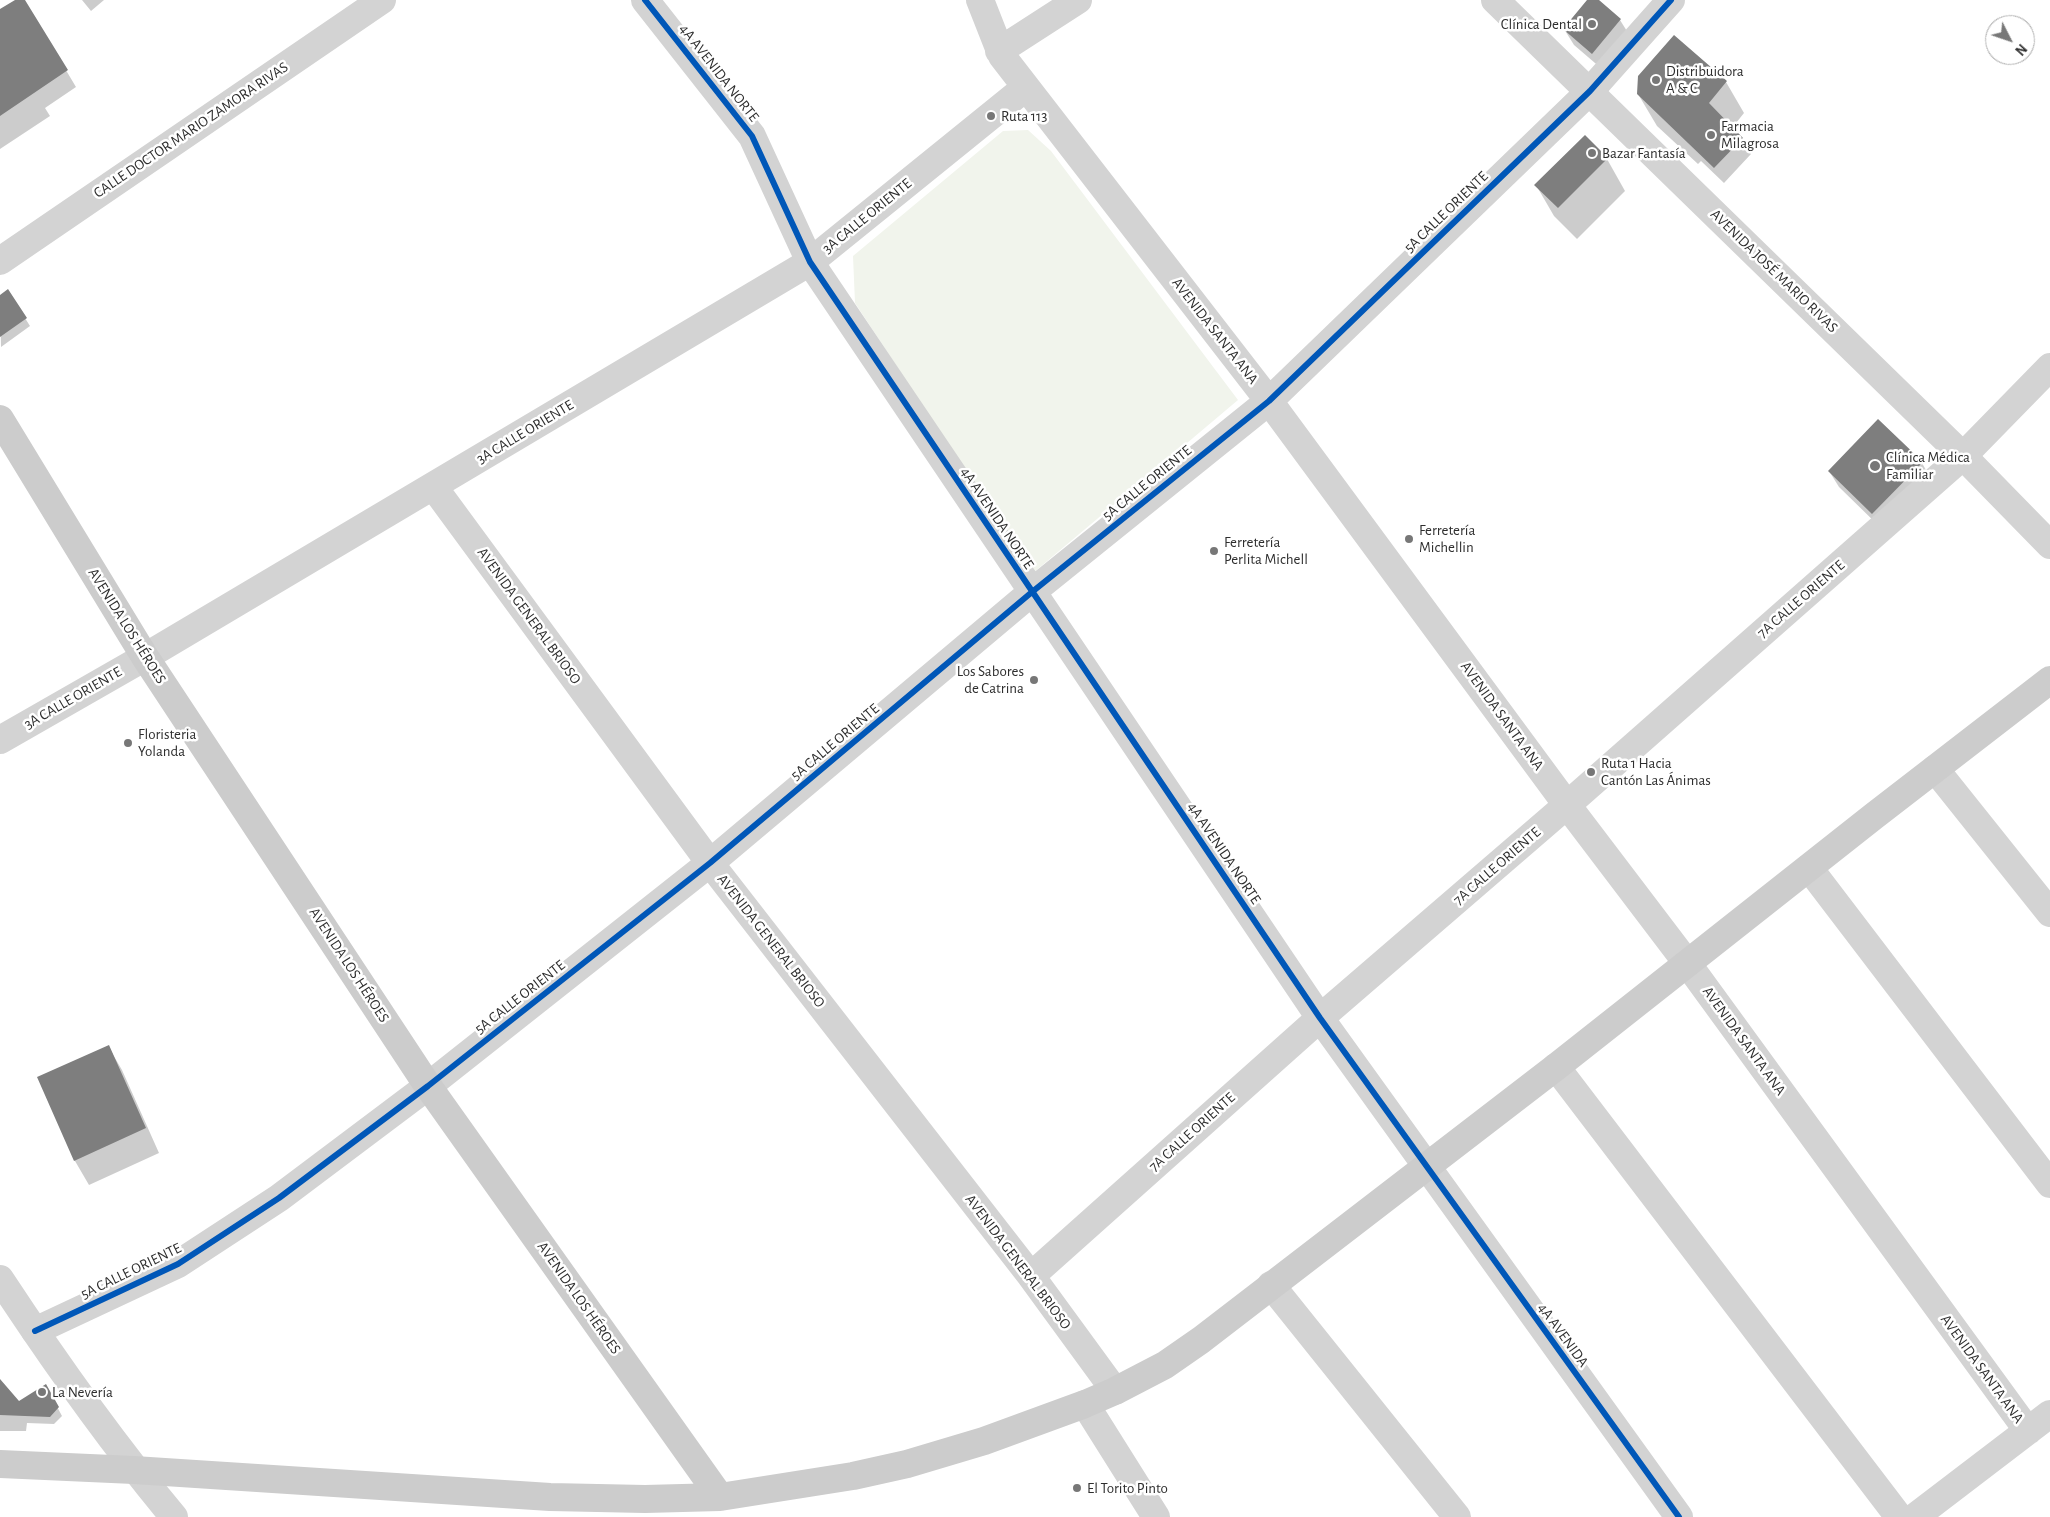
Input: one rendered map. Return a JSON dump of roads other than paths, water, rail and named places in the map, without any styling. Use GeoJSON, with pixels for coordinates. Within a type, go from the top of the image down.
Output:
{"type":"FeatureCollection","features":[{"type":"Feature","properties":{"kind":"main road","name":"AVENIDA LOS HÉROES"},"geometry":{"type":"LineString","coordinates":[[0,419],[145,657],[428,1086],[720,1497]]}},
{"type":"Feature","properties":{"kind":"main road"},"geometry":{"type":"LineString","coordinates":[[0,1464],[134,1470],[550,1497],[644,1499],[720,1497],[853,1476],[907,1464],[984,1441],[1085,1404],[1165,1365],[1201,1340],[1556,1067],[2050,680]]}},
{"type":"Feature","properties":{"kind":"street","name":"CALLE DOCTOR MARIO ZAMORA RIVAS"},"geometry":{"type":"LineString","coordinates":[[0,260],[382,0]]}},
{"type":"Feature","properties":{"kind":"street","name":"4A AVENIDA NORTE"},"geometry":{"type":"LineString","coordinates":[[645,0],[752,136],[810,262],[1320,1018],[1427,1167]]}},
{"type":"Feature","properties":{"kind":"street","name":"AVENIDA SANTA ANA"},"geometry":{"type":"LineString","coordinates":[[980,0],[999,51],[1025,88],[1269,401],[1567,806],[1687,963],[2028,1430]]}},
{"type":"Feature","properties":{"kind":"street"},"geometry":{"type":"LineString","coordinates":[[999,51],[1078,0]]}},
{"type":"Feature","properties":{"kind":"street","name":"AVENIDA JOSÉ MARIO RIVAS"},"geometry":{"type":"LineString","coordinates":[[1495,0],[1963,456],[2050,545]]}},
{"type":"Feature","properties":{"kind":"street","name":"5A CALLE ORIENTE"},"geometry":{"type":"LineString","coordinates":[[35,1331],[178,1264],[279,1198],[428,1086],[710,863],[1032,592],[1269,401],[1590,91],[1671,0]]}},
{"type":"Feature","properties":{"kind":"street","name":"3A CALLE ORIENTE"},"geometry":{"type":"LineString","coordinates":[[0,740],[145,657],[810,262],[1025,88]]}},
{"type":"Feature","properties":{"kind":"street","name":"7A CALLE ORIENTE"},"geometry":{"type":"LineString","coordinates":[[1031,1276],[1320,1018],[1567,806],[1963,456],[2050,367]]}},
{"type":"Feature","properties":{"kind":"street","name":"AVENIDA GENERAL BRIOSO"},"geometry":{"type":"LineString","coordinates":[[433,486],[710,863],[1031,1276],[1114,1391]]}},
{"type":"Feature","properties":{"kind":"street"},"geometry":{"type":"LineString","coordinates":[[1935,769],[2050,913]]}},
{"type":"Feature","properties":{"kind":"street"},"geometry":{"type":"LineString","coordinates":[[1809,868],[2050,1184]]}},
{"type":"Feature","properties":{"kind":"street"},"geometry":{"type":"LineString","coordinates":[[1556,1067],[1900,1517]]}},
{"type":"Feature","properties":{"kind":"street","name":"4A AVENIDA"},"geometry":{"type":"LineString","coordinates":[[1427,1167],[1679,1517]]}},
{"type":"Feature","properties":{"kind":"street"},"geometry":{"type":"LineString","coordinates":[[0,1279],[134,1470],[174,1517]]}},
{"type":"Feature","properties":{"kind":"street"},"geometry":{"type":"LineString","coordinates":[[1271,1285],[1457,1517]]}},
{"type":"Feature","properties":{"kind":"street"},"geometry":{"type":"LineString","coordinates":[[1085,1404],[1156,1517]]}},
{"type":"Feature","properties":{"kind":"street"},"geometry":{"type":"LineString","coordinates":[[1915,1517],[2050,1414]]}},
{"type":"Feature","properties":{"kind":"place","name":"Clínica Dental"},"geometry":{"type":"Point","coordinates":[1592,24]}},
{"type":"Feature","properties":{"kind":"place","name":"Distribuidora A & C"},"geometry":{"type":"Point","coordinates":[1656,80]}},
{"type":"Feature","properties":{"kind":"place","name":"Ruta 113"},"geometry":{"type":"Point","coordinates":[991,116]}},
{"type":"Feature","properties":{"kind":"place","name":"Farmacia Milagrosa"},"geometry":{"type":"Point","coordinates":[1711,135]}},
{"type":"Feature","properties":{"kind":"place","name":"Bazar Fantasía"},"geometry":{"type":"Point","coordinates":[1592,153]}},
{"type":"Feature","properties":{"kind":"place","name":"Clínica Médica Familiar"},"geometry":{"type":"Point","coordinates":[1875,466]}},
{"type":"Feature","properties":{"kind":"place","name":"Ferretería Michellin"},"geometry":{"type":"Point","coordinates":[1409,539]}},
{"type":"Feature","properties":{"kind":"place","name":"Ferretería Perlita Michell"},"geometry":{"type":"Point","coordinates":[1214,551]}},
{"type":"Feature","properties":{"kind":"place","name":"Los Sabores de Catrina"},"geometry":{"type":"Point","coordinates":[1034,680]}},
{"type":"Feature","properties":{"kind":"place","name":"Floristeria Yolanda"},"geometry":{"type":"Point","coordinates":[128,743]}},
{"type":"Feature","properties":{"kind":"place","name":"Ruta 1 Hacia Cantón Las Ánimas"},"geometry":{"type":"Point","coordinates":[1591,772]}},
{"type":"Feature","properties":{"kind":"place","name":"La Nevería"},"geometry":{"type":"Point","coordinates":[42,1392]}},
{"type":"Feature","properties":{"kind":"place","name":"El Torito Pinto"},"geometry":{"type":"Point","coordinates":[1077,1488]}}]}
